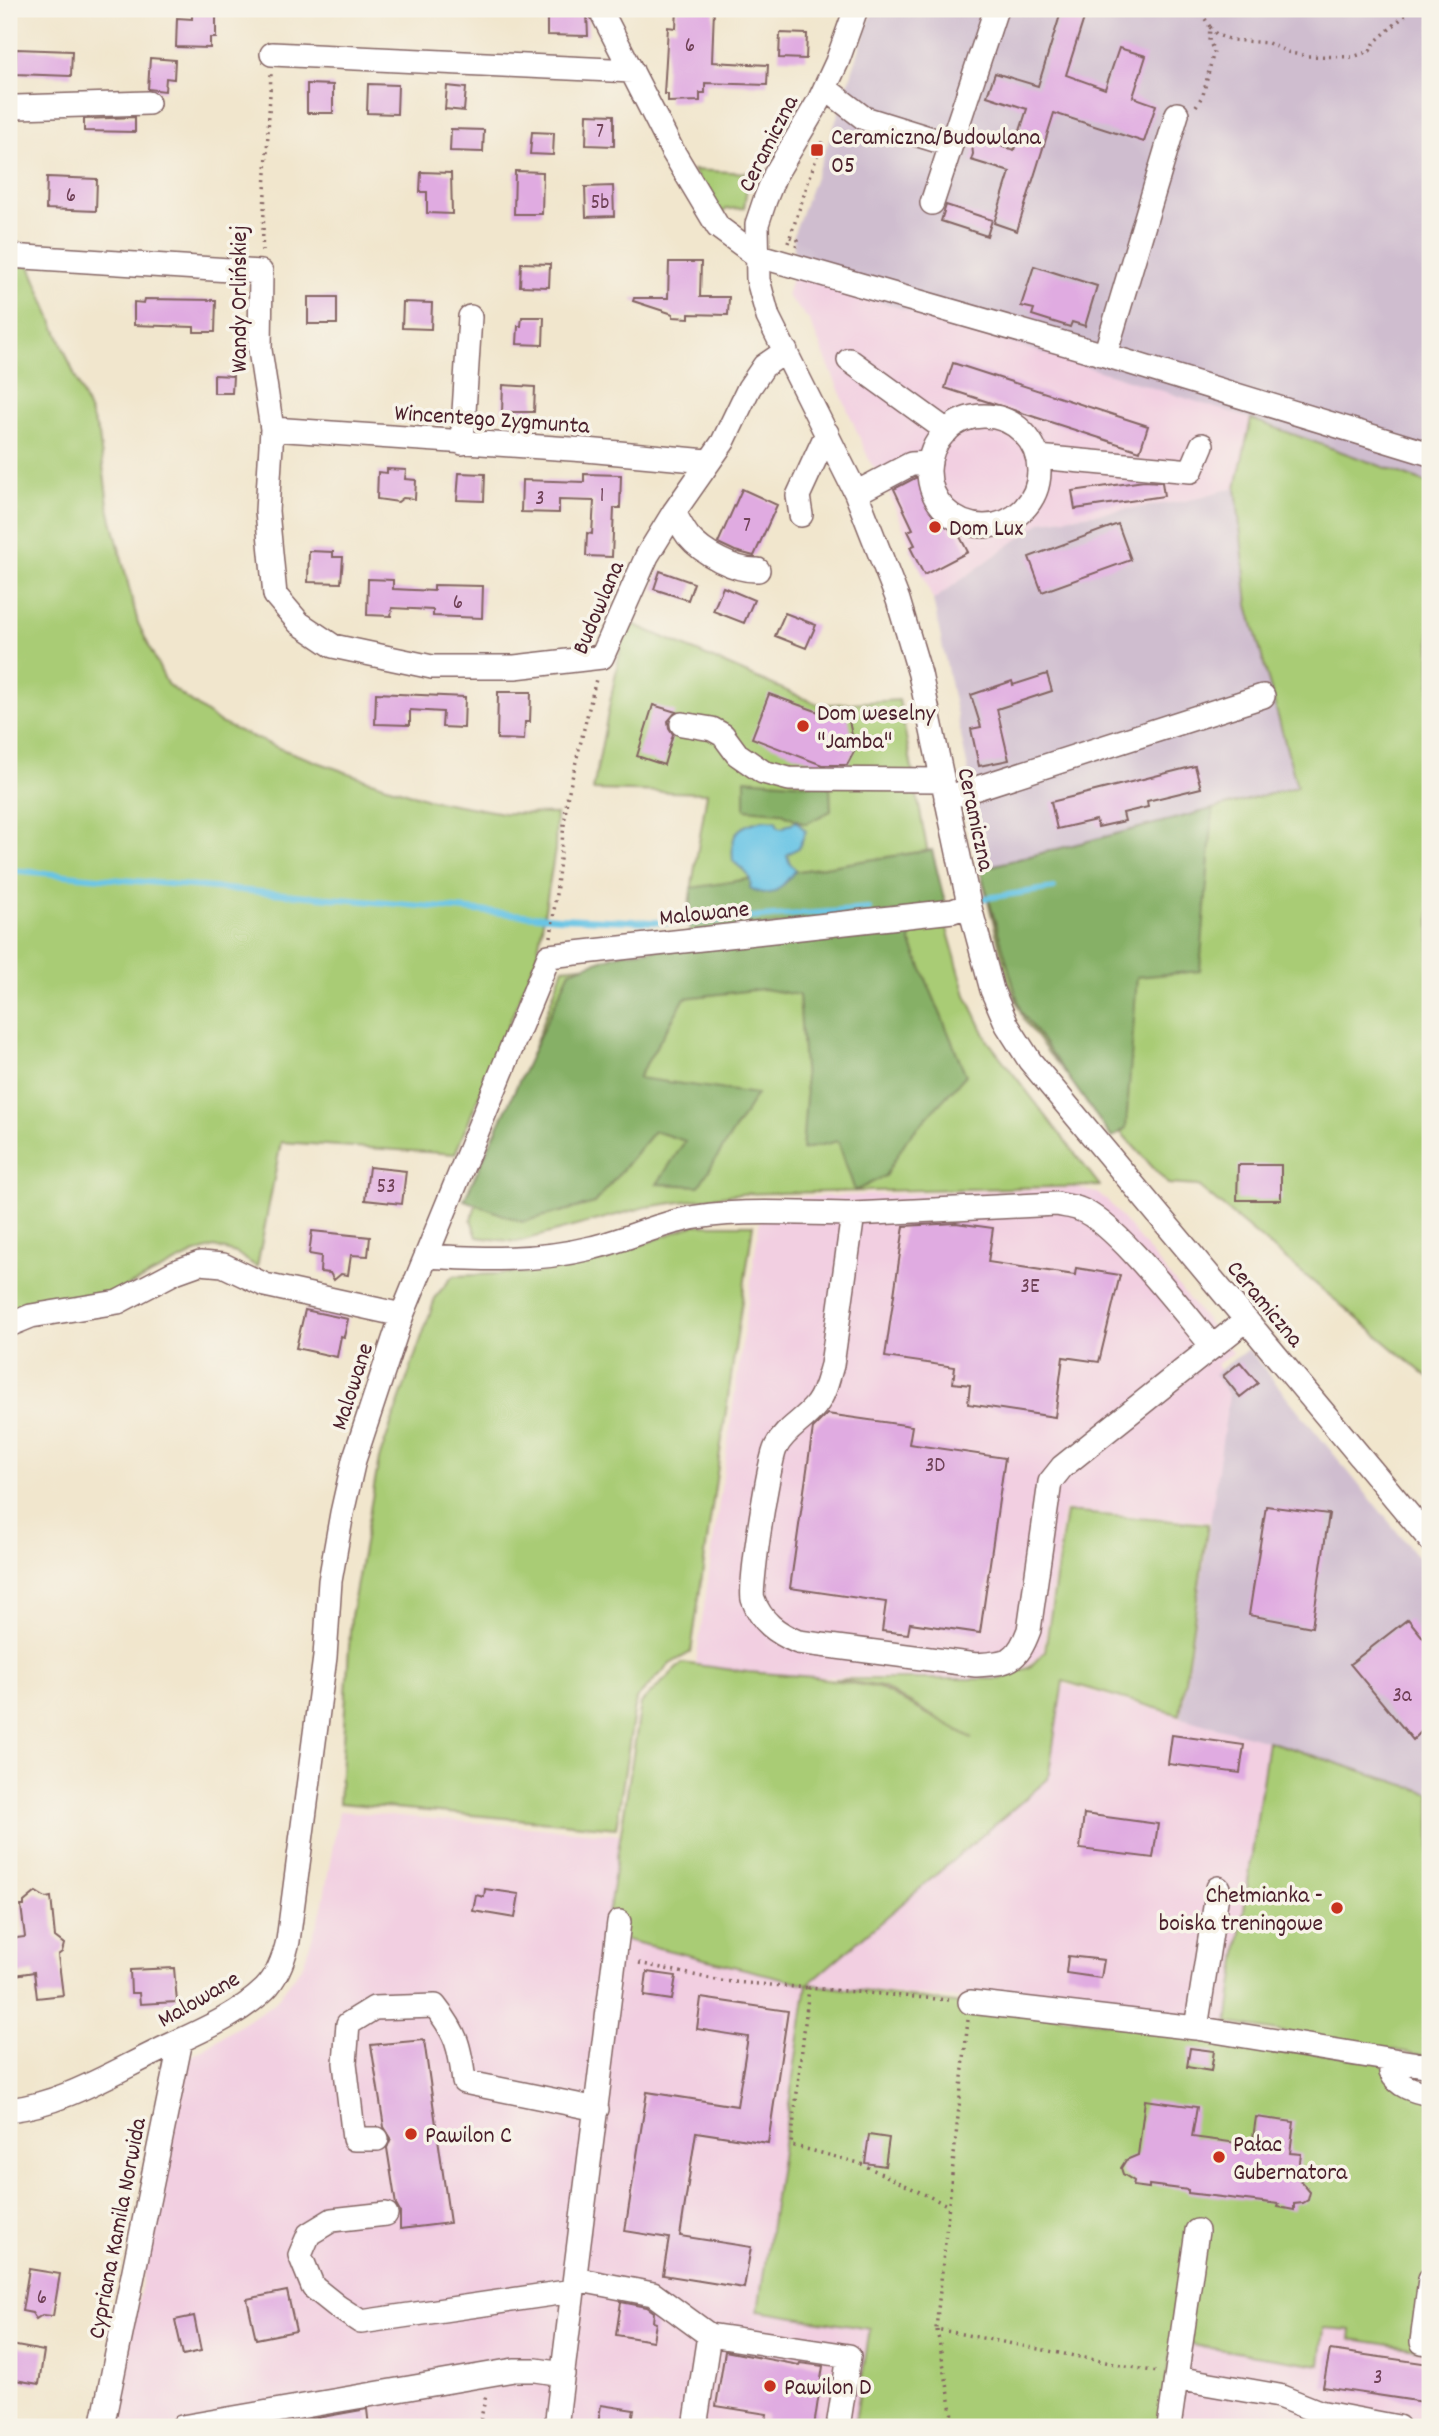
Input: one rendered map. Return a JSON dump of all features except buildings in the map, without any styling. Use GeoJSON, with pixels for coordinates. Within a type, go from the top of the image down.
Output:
{"type":"FeatureCollection","features":[{"type":"Feature","properties":{"kind":"street"},"geometry":{"type":"LineString","coordinates":[[600,9],[672,150],[718,227],[756,255],[1105,355],[1430,454]]}},
{"type":"Feature","properties":{"kind":"street","name":"Ceramiczna"},"geometry":{"type":"LineString","coordinates":[[856,9],[837,62],[775,176],[757,224],[756,255],[761,297],[768,317],[856,493],[898,600],[920,674],[968,901],[992,990],[1007,1025],[1030,1061],[1430,1540]]}},
{"type":"Feature","properties":{"kind":"street"},"geometry":{"type":"LineString","coordinates":[[932,203],[996,9]]}},
{"type":"Feature","properties":{"kind":"street"},"geometry":{"type":"LineString","coordinates":[[272,54],[632,71]]}},
{"type":"Feature","properties":{"kind":"street"},"geometry":{"type":"LineString","coordinates":[[825,88],[864,118],[951,145]]}},
{"type":"Feature","properties":{"kind":"street"},"geometry":{"type":"LineString","coordinates":[[16,107],[148,103]]}},
{"type":"Feature","properties":{"kind":"street"},"geometry":{"type":"LineString","coordinates":[[1105,355],[1186,111]]}},
{"type":"Feature","properties":{"kind":"street"},"geometry":{"type":"LineString","coordinates":[[9,256],[261,272]]}},
{"type":"Feature","properties":{"kind":"street","name":"Wandy Orlińskiej"},"geometry":{"type":"LineString","coordinates":[[261,272],[260,350],[272,429],[267,511],[275,595],[299,623],[333,646],[432,667],[515,667],[601,657]]}},
{"type":"Feature","properties":{"kind":"street"},"geometry":{"type":"LineString","coordinates":[[462,443],[470,317]]}},
{"type":"Feature","properties":{"kind":"street","name":"Budowlana"},"geometry":{"type":"LineString","coordinates":[[601,657],[647,556],[723,442],[749,388],[764,366],[786,351]]}},
{"type":"Feature","properties":{"kind":"street"},"geometry":{"type":"LineString","coordinates":[[849,360],[947,431]]}},
{"type":"Feature","properties":{"kind":"street"},"geometry":{"type":"LineString","coordinates":[[981,416],[1000,418],[1016,426],[1030,439],[1038,457],[1040,475],[1036,492],[1026,507],[1013,519],[996,525],[979,526],[961,522],[947,512],[936,498],[930,481],[930,463],[936,446],[947,431],[963,421],[981,416]]}},
{"type":"Feature","properties":{"kind":"street","name":"Wincentego Zygmunta"},"geometry":{"type":"LineString","coordinates":[[272,429],[708,461]]}},
{"type":"Feature","properties":{"kind":"street"},"geometry":{"type":"LineString","coordinates":[[801,515],[798,496],[827,433]]}},
{"type":"Feature","properties":{"kind":"street"},"geometry":{"type":"LineString","coordinates":[[1038,457],[1191,471],[1202,445]]}},
{"type":"Feature","properties":{"kind":"street"},"geometry":{"type":"LineString","coordinates":[[856,493],[911,464],[930,463]]}},
{"type":"Feature","properties":{"kind":"street"},"geometry":{"type":"LineString","coordinates":[[674,512],[688,536],[705,551],[745,570],[758,570]]}},
{"type":"Feature","properties":{"kind":"street"},"geometry":{"type":"LineString","coordinates":[[681,724],[712,729],[723,736],[737,754],[762,772],[789,779],[944,789],[1264,696]]}},
{"type":"Feature","properties":{"kind":"street","name":"Malowane"},"geometry":{"type":"LineString","coordinates":[[9,2110],[65,2096],[218,2023],[267,1988],[284,1955],[325,1657],[330,1581],[355,1460],[402,1315],[549,956],[953,911],[968,901]]}},
{"type":"Feature","properties":{"kind":"street"},"geometry":{"type":"LineString","coordinates":[[426,1256],[540,1258],[592,1248],[682,1220],[714,1215],[853,1214],[1058,1205],[1080,1209],[1100,1221],[1130,1250],[1213,1346]]}},
{"type":"Feature","properties":{"kind":"street"},"geometry":{"type":"LineString","coordinates":[[853,1214],[832,1365],[817,1404],[786,1432],[774,1449],[754,1568],[752,1597],[761,1617],[777,1633],[798,1642],[976,1665],[1004,1663],[1021,1651],[1030,1630],[1050,1482],[1062,1467],[1246,1320]]}},
{"type":"Feature","properties":{"kind":"street"},"geometry":{"type":"LineString","coordinates":[[9,1325],[31,1316],[118,1302],[175,1272],[200,1263],[223,1265],[265,1285],[402,1315]]}},
{"type":"Feature","properties":{"kind":"street"},"geometry":{"type":"LineString","coordinates":[[1196,2028],[1218,1888]]}},
{"type":"Feature","properties":{"kind":"street"},"geometry":{"type":"LineString","coordinates":[[556,2427],[619,1922]]}},
{"type":"Feature","properties":{"kind":"street"},"geometry":{"type":"LineString","coordinates":[[970,2002],[1196,2028],[1421,2064]]}},
{"type":"Feature","properties":{"kind":"street"},"geometry":{"type":"LineString","coordinates":[[377,2139],[354,2139],[345,2063],[348,2024],[374,2008],[435,2006],[452,2027],[464,2082],[597,2109]]}},
{"type":"Feature","properties":{"kind":"street","name":"Cypriana Kamila Norwida"},"geometry":{"type":"LineString","coordinates":[[102,2427],[181,2040]]}},
{"type":"Feature","properties":{"kind":"street"},"geometry":{"type":"LineString","coordinates":[[1421,2064],[1397,2065],[1391,2073],[1407,2088],[1430,2094]]}},
{"type":"Feature","properties":{"kind":"street"},"geometry":{"type":"LineString","coordinates":[[386,2214],[332,2220],[309,2234],[300,2255],[313,2287],[361,2322],[574,2285],[653,2294],[709,2335],[849,2356],[838,2427]]}},
{"type":"Feature","properties":{"kind":"street"},"geometry":{"type":"LineString","coordinates":[[1169,2427],[1197,2231]]}},
{"type":"Feature","properties":{"kind":"street"},"geometry":{"type":"LineString","coordinates":[[1430,2279],[1422,2342],[1430,2343]]}},
{"type":"Feature","properties":{"kind":"street"},"geometry":{"type":"LineString","coordinates":[[695,2427],[709,2335]]}},
{"type":"Feature","properties":{"kind":"street"},"geometry":{"type":"LineString","coordinates":[[183,2427],[241,2422],[491,2374],[536,2370],[563,2374]]}},
{"type":"Feature","properties":{"kind":"street"},"geometry":{"type":"LineString","coordinates":[[1176,2377],[1279,2396],[1318,2412],[1398,2427]]}},
{"type":"Feature","properties":{"kind":"path"},"geometry":{"type":"LineString","coordinates":[[1199,9],[1217,35],[1232,40],[1268,43],[1290,53],[1308,56],[1353,57],[1370,51],[1375,42],[1412,9]]}},
{"type":"Feature","properties":{"kind":"path"},"geometry":{"type":"LineString","coordinates":[[1186,111],[1203,95],[1214,51],[1209,41],[1210,27]]}},
{"type":"Feature","properties":{"kind":"path","name":"Wandy Orlińskiej"},"geometry":{"type":"LineString","coordinates":[[261,272],[272,54]]}},
{"type":"Feature","properties":{"kind":"path"},"geometry":{"type":"LineString","coordinates":[[790,237],[798,240]]}},
{"type":"Feature","properties":{"kind":"path","name":"Budowlana"},"geometry":{"type":"LineString","coordinates":[[553,926],[567,799],[601,657]]}},
{"type":"Feature","properties":{"kind":"path"},"geometry":{"type":"LineString","coordinates":[[639,1963],[721,1981],[970,2002],[936,2329],[955,2427]]}},
{"type":"Feature","properties":{"kind":"path"},"geometry":{"type":"LineString","coordinates":[[808,1988],[791,2145],[859,2162],[949,2206]]}},
{"type":"Feature","properties":{"kind":"path"},"geometry":{"type":"LineString","coordinates":[[936,2329],[1176,2377]]}},
{"type":"Feature","properties":{"kind":"path"},"geometry":{"type":"LineString","coordinates":[[479,2427],[491,2374]]}},
{"type":"Feature","properties":{"kind":"shaded area"},"geometry":{"type":"Polygon","coordinates":[[[873,9],[1430,9],[1430,484],[1251,419],[793,274],[794,233],[835,124],[873,9]]]}},
{"type":"Feature","properties":{"kind":"shaded area"},"geometry":{"type":"Polygon","coordinates":[[[793,274],[1251,419],[1236,487],[1185,501],[1043,521],[933,600],[885,483],[870,462],[809,320],[787,296],[793,274]]]}},
{"type":"Feature","properties":{"kind":"shaded area"},"geometry":{"type":"Polygon","coordinates":[[[1236,487],[1248,605],[1298,787],[988,866],[933,600],[1043,521],[1185,501],[1236,487]]]}},
{"type":"Feature","properties":{"kind":"shaded area"},"geometry":{"type":"Polygon","coordinates":[[[1078,1188],[1097,1193],[1108,1201],[1233,1353],[1216,1365],[1244,1402],[1226,1523],[1064,1510],[1043,1651],[1029,1665],[1001,1678],[694,1676],[763,1198],[1078,1188]]]}},
{"type":"Feature","properties":{"kind":"shaded area"},"geometry":{"type":"Polygon","coordinates":[[[1248,1349],[1430,1572],[1430,1793],[1268,1741],[1181,1718],[1229,1395],[1214,1374],[1248,1349]]]}},
{"type":"Feature","properties":{"kind":"shaded area"},"geometry":{"type":"Polygon","coordinates":[[[1064,1684],[1268,1741],[1228,2023],[838,1988],[1125,2025],[1430,2323],[1430,2427],[112,2427],[189,2058],[273,2004],[303,1965],[322,1908],[339,1811],[622,1835],[605,1935],[1048,1779],[1064,1684]]]}},
{"type":"Feature","properties":{"kind":"green space"},"geometry":{"type":"Polygon","coordinates":[[[693,170],[749,173],[744,208],[727,209],[719,215],[693,170]]]}},
{"type":"Feature","properties":{"kind":"green space"},"geometry":{"type":"Polygon","coordinates":[[[9,265],[30,266],[99,435],[108,504],[138,623],[167,684],[220,723],[281,749],[368,780],[431,800],[503,813],[556,814],[555,850],[537,956],[455,1154],[281,1142],[257,1267],[236,1253],[214,1247],[193,1254],[118,1291],[9,1314],[9,265]]]}},
{"type":"Feature","properties":{"kind":"green space"},"geometry":{"type":"Polygon","coordinates":[[[1251,419],[1430,484],[1430,1379],[1198,1186],[1168,1184],[1049,1054],[1024,1020],[1008,981],[980,869],[1297,787],[1248,605],[1236,487],[1251,419]]]}},
{"type":"Feature","properties":{"kind":"green space"},"geometry":{"type":"Polygon","coordinates":[[[626,621],[819,705],[899,700],[936,896],[686,922],[707,793],[593,790],[626,621]]]}},
{"type":"Feature","properties":{"kind":"green space"},"geometry":{"type":"Polygon","coordinates":[[[745,779],[830,786],[831,811],[805,824],[780,812],[745,809],[745,779]]]}},
{"type":"Feature","properties":{"kind":"green space"},"geometry":{"type":"Polygon","coordinates":[[[1213,809],[1200,971],[1137,977],[1126,1128],[1112,1138],[1021,1011],[980,869],[1213,809]]]}},
{"type":"Feature","properties":{"kind":"green space"},"geometry":{"type":"Polygon","coordinates":[[[932,850],[946,907],[690,934],[691,888],[932,850]]]}},
{"type":"Feature","properties":{"kind":"green space"},"geometry":{"type":"Polygon","coordinates":[[[908,923],[911,943],[966,1075],[907,1139],[885,1176],[855,1191],[838,1141],[802,1150],[806,1097],[799,995],[763,989],[685,998],[638,1078],[757,1094],[699,1186],[657,1184],[685,1141],[654,1131],[595,1203],[522,1222],[464,1200],[570,971],[622,953],[908,923]]]}},
{"type":"Feature","properties":{"kind":"green space"},"geometry":{"type":"Polygon","coordinates":[[[946,925],[966,995],[988,1041],[1100,1186],[735,1194],[646,1207],[517,1242],[477,1237],[471,1219],[563,968],[946,925]]]}},
{"type":"Feature","properties":{"kind":"green space"},"geometry":{"type":"Polygon","coordinates":[[[694,1225],[753,1225],[691,1652],[670,1664],[636,1699],[616,1828],[339,1803],[351,1616],[379,1459],[436,1296],[453,1276],[540,1272],[622,1252],[694,1225]]]}},
{"type":"Feature","properties":{"kind":"green space"},"geometry":{"type":"Polygon","coordinates":[[[1066,1512],[1208,1524],[1180,1715],[1063,1681],[1048,1779],[808,1984],[1389,2063],[1430,2100],[1430,2351],[1350,2339],[1351,2330],[1324,2328],[1320,2365],[1172,2342],[1159,2427],[854,2427],[870,2329],[758,2311],[807,1984],[605,1935],[641,1703],[682,1663],[814,1677],[879,1688],[972,1738],[882,1687],[835,1679],[1001,1679],[1030,1667],[1045,1651],[1066,1512]]]}},
{"type":"Feature","properties":{"kind":"green space","name":"Chełmianka - boiska treningowe"},"geometry":{"type":"Polygon","coordinates":[[[1268,1741],[1430,1793],[1430,2056],[1228,2023],[1268,1741]]]}},
{"type":"Feature","properties":{"kind":"water"},"geometry":{"type":"Polygon","coordinates":[[[763,820],[776,821],[778,827],[782,828],[796,821],[806,831],[799,847],[787,855],[796,870],[772,893],[750,888],[750,879],[733,861],[733,843],[737,832],[747,825],[763,820]]]}},
{"type":"Feature","properties":{"kind":"waterway"},"geometry":{"type":"LineString","coordinates":[[9,870],[559,918],[677,923],[869,909]]}},
{"type":"Feature","properties":{"kind":"waterway"},"geometry":{"type":"LineString","coordinates":[[973,900],[1054,888]]}},
{"type":"Feature","properties":{"kind":"place","name":"Ceramiczna/Budowlana 05"},"geometry":{"type":"Point","coordinates":[817,150]}},
{"type":"Feature","properties":{"kind":"place","name":"Dom Lux"},"geometry":{"type":"Point","coordinates":[935,527]}},
{"type":"Feature","properties":{"kind":"place","name":"Dom weselny \"Jamba\""},"geometry":{"type":"Point","coordinates":[803,726]}},
{"type":"Feature","properties":{"kind":"place","name":"Chełmianka - boiska treningowe"},"geometry":{"type":"Point","coordinates":[1337,1908]}},
{"type":"Feature","properties":{"kind":"place","name":"Pawilon C"},"geometry":{"type":"Point","coordinates":[411,2134]}},
{"type":"Feature","properties":{"kind":"place","name":"Pałac Gubernatora"},"geometry":{"type":"Point","coordinates":[1219,2157]}},
{"type":"Feature","properties":{"kind":"place","name":"Pawilon D"},"geometry":{"type":"Point","coordinates":[770,2386]}}]}
